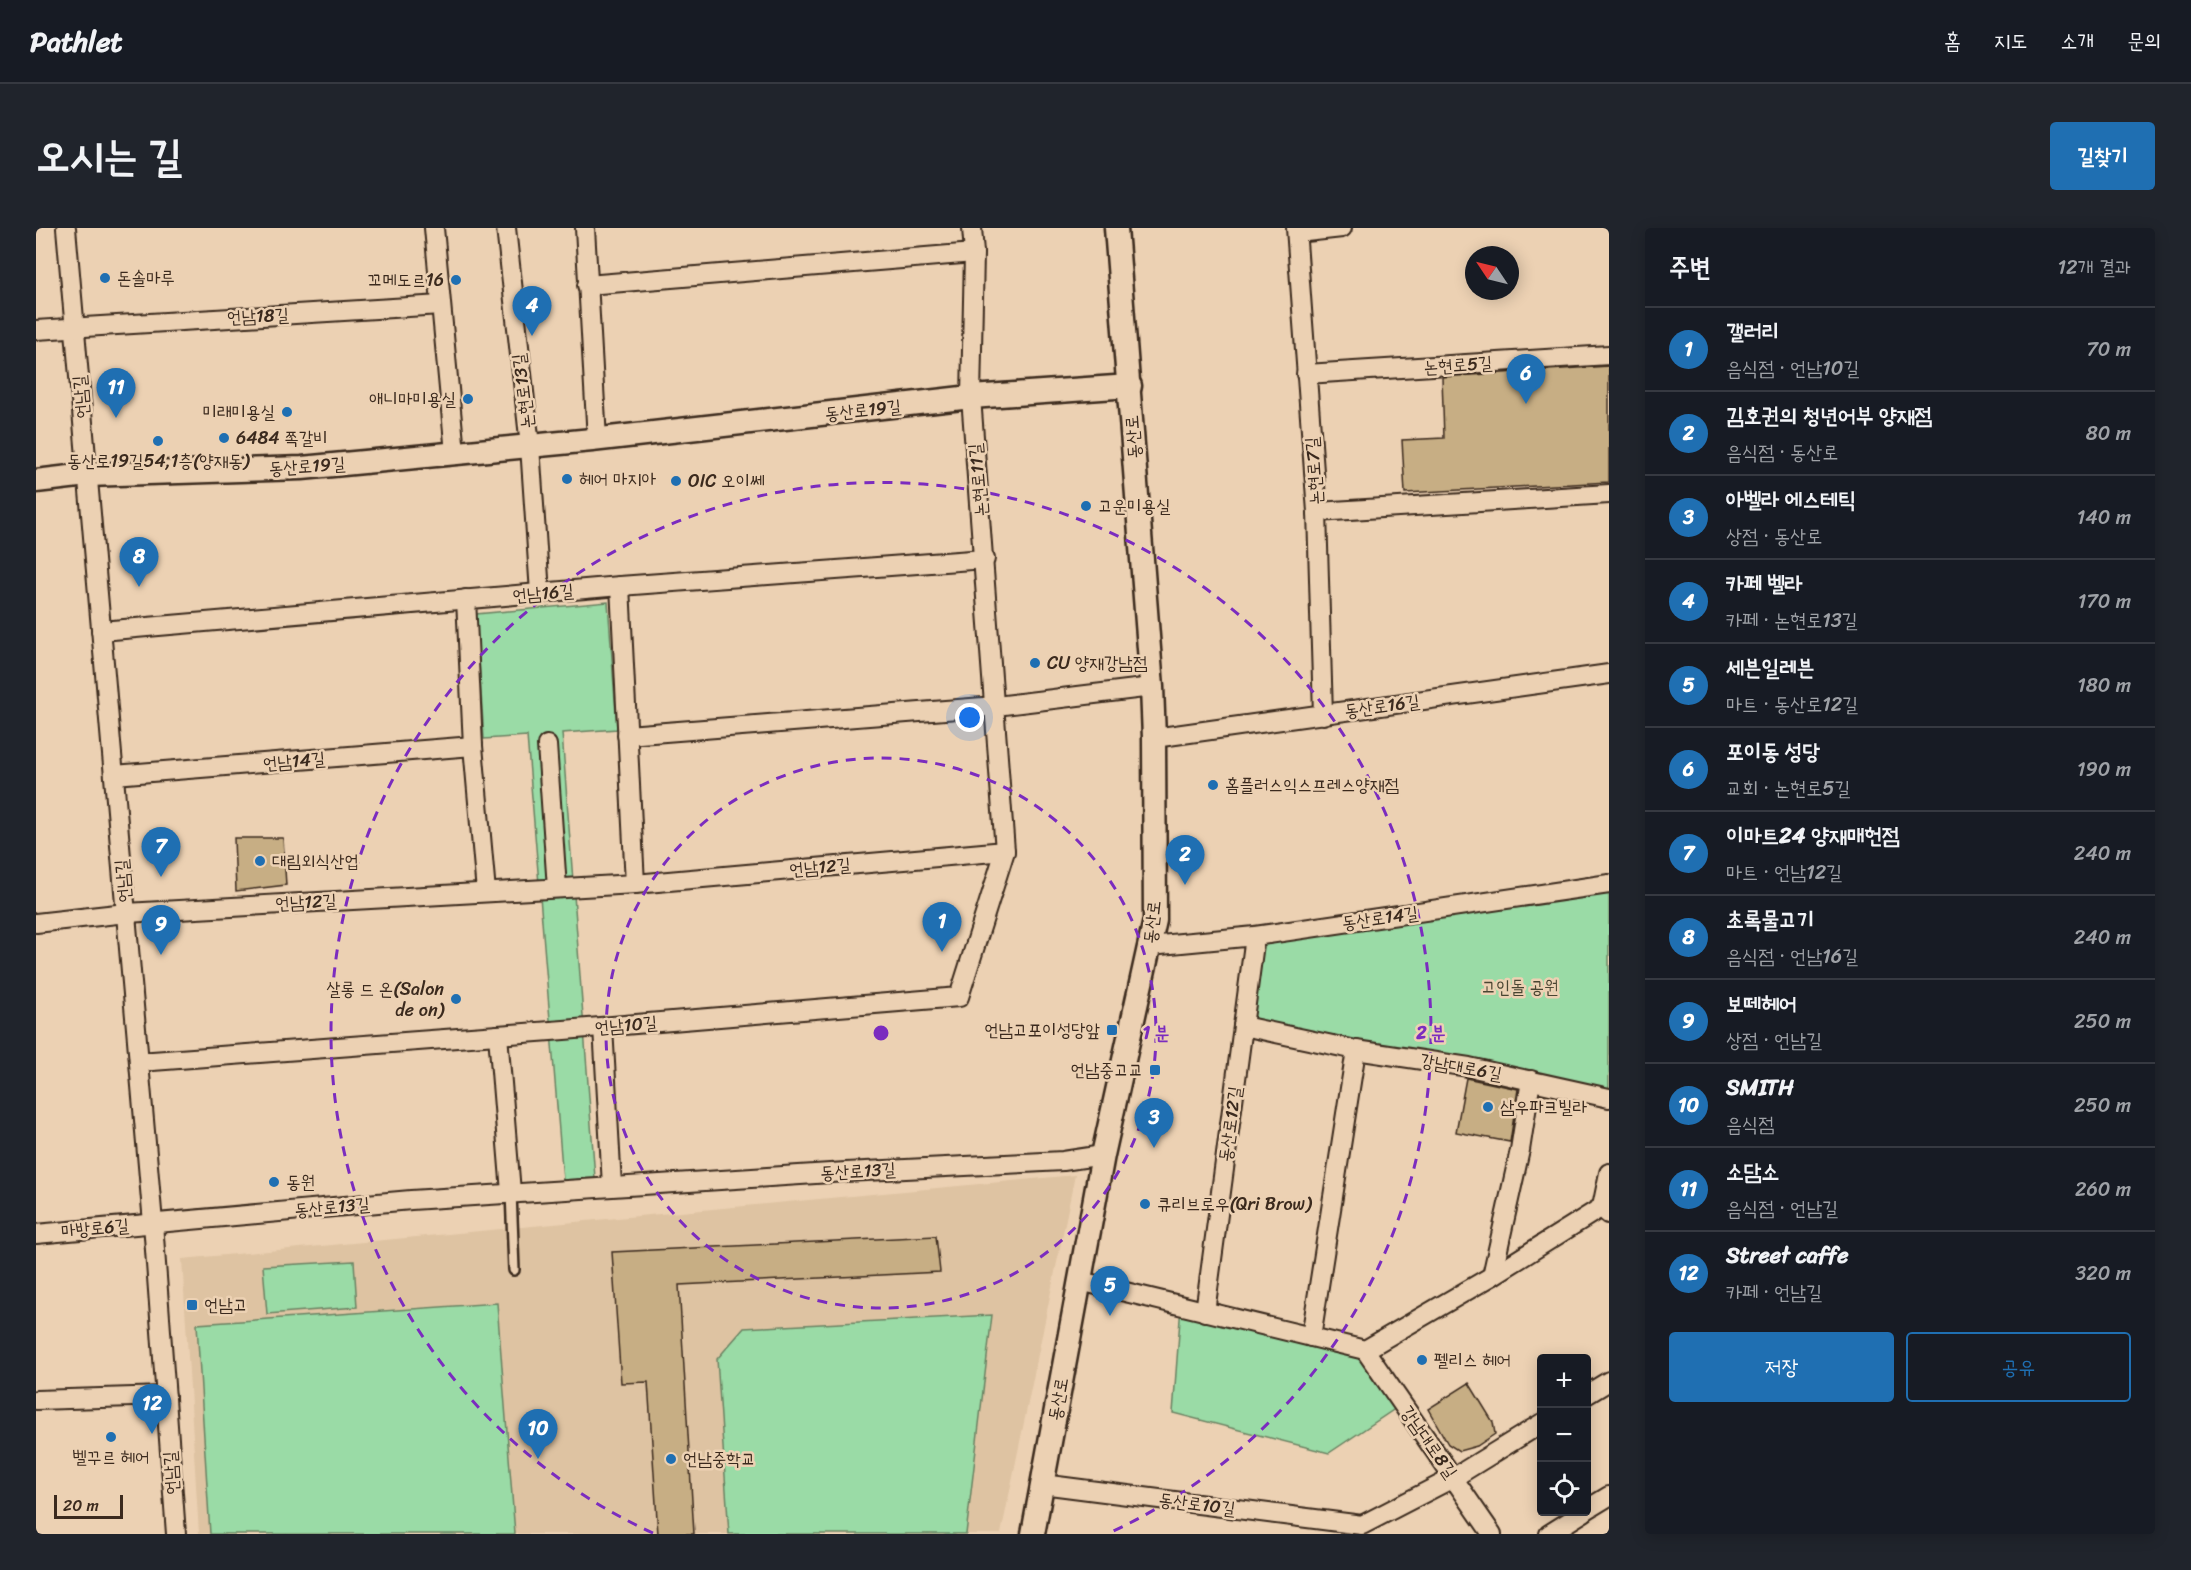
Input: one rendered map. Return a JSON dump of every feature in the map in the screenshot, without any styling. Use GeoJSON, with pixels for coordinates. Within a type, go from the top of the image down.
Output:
{"type":"FeatureCollection","features":[{"type":"Feature","properties":{"kind":"street","name":"언남길"},"geometry":{"type":"LineString","coordinates":[[66,228],[153,1223],[176,1534]]}},
{"type":"Feature","properties":{"kind":"street"},"geometry":{"type":"LineString","coordinates":[[434,228],[454,453]]}},
{"type":"Feature","properties":{"kind":"street","name":"논현로13길"},"geometry":{"type":"LineString","coordinates":[[506,228],[530,446]]}},
{"type":"Feature","properties":{"kind":"street"},"geometry":{"type":"LineString","coordinates":[[585,228],[597,440]]}},
{"type":"Feature","properties":{"kind":"street","name":"논현로11길"},"geometry":{"type":"LineString","coordinates":[[972,228],[974,253],[971,397],[985,559],[1005,851]]}},
{"type":"Feature","properties":{"kind":"street","name":"동산로"},"geometry":{"type":"LineString","coordinates":[[1033,1534],[1103,1155],[1155,920],[1152,687],[1116,228]]}},
{"type":"Feature","properties":{"kind":"street"},"geometry":{"type":"LineString","coordinates":[[1297,231],[1342,228]]}},
{"type":"Feature","properties":{"kind":"street","name":"논현로7길"},"geometry":{"type":"LineString","coordinates":[[1297,231],[1317,512],[1323,715]]}},
{"type":"Feature","properties":{"kind":"street"},"geometry":{"type":"LineString","coordinates":[[587,285],[974,253]]}},
{"type":"Feature","properties":{"kind":"street","name":"언남18길"},"geometry":{"type":"LineString","coordinates":[[36,330],[441,305]]}},
{"type":"Feature","properties":{"kind":"street","name":"논현로5길"},"geometry":{"type":"LineString","coordinates":[[1306,374],[1609,355]]}},
{"type":"Feature","properties":{"kind":"street","name":"동산로19길"},"geometry":{"type":"LineString","coordinates":[[36,481],[87,475],[302,468],[597,440],[971,397],[1130,386]]}},
{"type":"Feature","properties":{"kind":"street"},"geometry":{"type":"LineString","coordinates":[[530,446],[540,593]]}},
{"type":"Feature","properties":{"kind":"street"},"geometry":{"type":"LineString","coordinates":[[1317,512],[1609,494]]}},
{"type":"Feature","properties":{"kind":"street","name":"언남16길"},"geometry":{"type":"LineString","coordinates":[[101,631],[620,586],[985,559]]}},
{"type":"Feature","properties":{"kind":"street"},"geometry":{"type":"LineString","coordinates":[[620,586],[635,884]]}},
{"type":"Feature","properties":{"kind":"street"},"geometry":{"type":"LineString","coordinates":[[466,599],[473,746],[486,892]]}},
{"type":"Feature","properties":{"kind":"street","name":"동산로16길"},"geometry":{"type":"LineString","coordinates":[[1154,738],[1609,674]]}},
{"type":"Feature","properties":{"kind":"street"},"geometry":{"type":"LineString","coordinates":[[627,735],[996,706],[1152,687]]}},
{"type":"Feature","properties":{"kind":"street"},"geometry":{"type":"LineString","coordinates":[[547,745],[557,888]]}},
{"type":"Feature","properties":{"kind":"street","name":"언남14길"},"geometry":{"type":"LineString","coordinates":[[114,775],[473,746]]}},
{"type":"Feature","properties":{"kind":"street","name":"언남12길"},"geometry":{"type":"LineString","coordinates":[[36,922],[126,913],[635,884],[1005,851]]}},
{"type":"Feature","properties":{"kind":"street","name":"언남10길"},"geometry":{"type":"LineString","coordinates":[[139,1062],[959,997],[1005,851]]}},
{"type":"Feature","properties":{"kind":"street","name":"동산로14길"},"geometry":{"type":"LineString","coordinates":[[1150,946],[1255,936],[1609,884]]}},
{"type":"Feature","properties":{"kind":"street","name":"동산로12길"},"geometry":{"type":"LineString","coordinates":[[1204,1312],[1255,936]]}},
{"type":"Feature","properties":{"kind":"street","name":"강남대로6길"},"geometry":{"type":"LineString","coordinates":[[1243,1026],[1356,1050],[1469,1067],[1609,1098]]}},
{"type":"Feature","properties":{"kind":"street"},"geometry":{"type":"LineString","coordinates":[[603,1027],[612,1186]]}},
{"type":"Feature","properties":{"kind":"street"},"geometry":{"type":"LineString","coordinates":[[498,1035],[511,1192]]}},
{"type":"Feature","properties":{"kind":"street"},"geometry":{"type":"LineString","coordinates":[[1311,1337],[1356,1050]]}},
{"type":"Feature","properties":{"kind":"street"},"geometry":{"type":"LineString","coordinates":[[1492,1276],[1520,1150],[1531,1080]]}},
{"type":"Feature","properties":{"kind":"street","name":"동산로13길"},"geometry":{"type":"LineString","coordinates":[[153,1223],[511,1192],[1063,1161],[1103,1155]]}},
{"type":"Feature","properties":{"kind":"street"},"geometry":{"type":"LineString","coordinates":[[1080,1281],[1365,1350],[1607,1209],[1609,1173]]}},
{"type":"Feature","properties":{"kind":"street","name":"마방로6길"},"geometry":{"type":"LineString","coordinates":[[36,1234],[153,1223]]}},
{"type":"Feature","properties":{"kind":"street","name":"강남대로8길"},"geometry":{"type":"LineString","coordinates":[[1365,1350],[1492,1534]]}},
{"type":"Feature","properties":{"kind":"street"},"geometry":{"type":"LineString","coordinates":[[1591,1392],[1609,1381]]}},
{"type":"Feature","properties":{"kind":"street"},"geometry":{"type":"LineString","coordinates":[[36,1400],[166,1396]]}},
{"type":"Feature","properties":{"kind":"street","name":"동산로10길"},"geometry":{"type":"LineString","coordinates":[[1042,1484],[1362,1525],[1454,1478],[1537,1426]]}},
{"type":"Feature","properties":{"kind":"street"},"geometry":{"type":"LineString","coordinates":[[1591,1507],[1609,1496]]}},
{"type":"Feature","properties":{"kind":"street"},"geometry":{"type":"LineString","coordinates":[[1549,1534],[1577,1516]]}},
{"type":"Feature","properties":{"kind":"lane"},"geometry":{"type":"LineString","coordinates":[[511,1192],[514,1270]]}},
{"type":"Feature","properties":{"kind":"shaded area"},"geometry":{"type":"Polygon","coordinates":[[[1075,1175],[1001,1534],[199,1534],[182,1259],[1075,1175]]]}},
{"type":"Feature","properties":{"kind":"green space"},"geometry":{"type":"Polygon","coordinates":[[[608,602],[617,729],[562,733],[595,1178],[563,1180],[527,736],[484,739],[476,614],[608,602]]]}},
{"type":"Feature","properties":{"kind":"green space","name":"고인돌 공원"},"geometry":{"type":"Polygon","coordinates":[[[1609,884],[1609,1098],[1243,1026],[1255,936],[1609,884]]]}},
{"type":"Feature","properties":{"kind":"green space"},"geometry":{"type":"Polygon","coordinates":[[[354,1261],[357,1307],[267,1314],[263,1266],[354,1261]]]}},
{"type":"Feature","properties":{"kind":"green space"},"geometry":{"type":"Polygon","coordinates":[[[497,1303],[515,1534],[210,1534],[197,1324],[497,1303]]]}},
{"type":"Feature","properties":{"kind":"green space"},"geometry":{"type":"Polygon","coordinates":[[[1181,1306],[1365,1350],[1402,1404],[1329,1453],[1173,1413],[1181,1306]]]}},
{"type":"Feature","properties":{"kind":"green space"},"geometry":{"type":"Polygon","coordinates":[[[992,1315],[966,1534],[729,1534],[717,1359],[744,1328],[992,1315]]]}},
{"type":"Feature","properties":{"kind":"building"},"geometry":{"type":"Polygon","coordinates":[[[1609,366],[1609,482],[1405,493],[1402,440],[1444,438],[1442,377],[1609,366]]]}},
{"type":"Feature","properties":{"kind":"building","name":"대림외식산업"},"geometry":{"type":"Polygon","coordinates":[[[234,838],[283,838],[286,885],[236,891],[234,838]]]}},
{"type":"Feature","properties":{"kind":"building","name":"삼우파크빌라"},"geometry":{"type":"Polygon","coordinates":[[[1466,1078],[1518,1089],[1510,1142],[1456,1132],[1466,1078]]]}},
{"type":"Feature","properties":{"kind":"building","name":"언남중학교"},"geometry":{"type":"Polygon","coordinates":[[[936,1236],[940,1272],[679,1285],[694,1534],[658,1534],[648,1382],[621,1383],[612,1252],[936,1236]]]}},
{"type":"Feature","properties":{"kind":"building"},"geometry":{"type":"Polygon","coordinates":[[[1469,1383],[1493,1422],[1495,1434],[1477,1446],[1459,1451],[1448,1444],[1428,1409],[1469,1383]]]}},
{"type":"Feature","properties":{"kind":"place","name":"돈솔마루"},"geometry":{"type":"Point","coordinates":[105,278]}},
{"type":"Feature","properties":{"kind":"place","name":"꼬메도르16"},"geometry":{"type":"Point","coordinates":[456,280]}},
{"type":"Feature","properties":{"kind":"place","name":"카페 벨라"},"geometry":{"type":"Point","coordinates":[532,336]}},
{"type":"Feature","properties":{"kind":"place","name":"애니마미용실"},"geometry":{"type":"Point","coordinates":[468,399]}},
{"type":"Feature","properties":{"kind":"place","name":"포이동 성당"},"geometry":{"type":"Point","coordinates":[1526,404]}},
{"type":"Feature","properties":{"kind":"place","name":"미래미용실"},"geometry":{"type":"Point","coordinates":[287,412]}},
{"type":"Feature","properties":{"kind":"place","name":"소담소"},"geometry":{"type":"Point","coordinates":[116,418]}},
{"type":"Feature","properties":{"kind":"place","name":"6484 쪽갈비"},"geometry":{"type":"Point","coordinates":[224,438]}},
{"type":"Feature","properties":{"kind":"place","name":"동산로19길54,1층(양재동)"},"geometry":{"type":"Point","coordinates":[158,441]}},
{"type":"Feature","properties":{"kind":"place","name":"헤어 마지아"},"geometry":{"type":"Point","coordinates":[567,479]}},
{"type":"Feature","properties":{"kind":"place","name":"OIC 오이쎄"},"geometry":{"type":"Point","coordinates":[676,481]}},
{"type":"Feature","properties":{"kind":"place","name":"고운미용실"},"geometry":{"type":"Point","coordinates":[1086,506]}},
{"type":"Feature","properties":{"kind":"place","name":"초록물고기"},"geometry":{"type":"Point","coordinates":[139,587]}},
{"type":"Feature","properties":{"kind":"place","name":"CU 양재강남점"},"geometry":{"type":"Point","coordinates":[1035,663]}},
{"type":"Feature","properties":{"kind":"place","name":"홈플러스익스프레스양재점"},"geometry":{"type":"Point","coordinates":[1213,785]}},
{"type":"Feature","properties":{"kind":"place","name":"대림외식산업"},"geometry":{"type":"Point","coordinates":[260,861]}},
{"type":"Feature","properties":{"kind":"place","name":"이마트24 양재매헌점"},"geometry":{"type":"Point","coordinates":[161,877]}},
{"type":"Feature","properties":{"kind":"place","name":"김호권의 청년어부 양재점"},"geometry":{"type":"Point","coordinates":[1185,885]}},
{"type":"Feature","properties":{"kind":"place","name":"갤러리"},"geometry":{"type":"Point","coordinates":[942,952]}},
{"type":"Feature","properties":{"kind":"place","name":"보떼헤어"},"geometry":{"type":"Point","coordinates":[161,955]}},
{"type":"Feature","properties":{"kind":"place","name":"살롱 드 온(Salon de on)"},"geometry":{"type":"Point","coordinates":[456,999]}},
{"type":"Feature","properties":{"kind":"place","name":"언남고포이성당앞"},"geometry":{"type":"Point","coordinates":[1112,1030]}},
{"type":"Feature","properties":{"kind":"place","name":"언남중고교"},"geometry":{"type":"Point","coordinates":[1155,1070]}},
{"type":"Feature","properties":{"kind":"place","name":"삼우파크빌라"},"geometry":{"type":"Point","coordinates":[1488,1107]}},
{"type":"Feature","properties":{"kind":"place","name":"아벨라 에스테틱"},"geometry":{"type":"Point","coordinates":[1154,1148]}},
{"type":"Feature","properties":{"kind":"place","name":"동원"},"geometry":{"type":"Point","coordinates":[274,1182]}},
{"type":"Feature","properties":{"kind":"place","name":"큐리브로우(Qri Brow)"},"geometry":{"type":"Point","coordinates":[1145,1204]}},
{"type":"Feature","properties":{"kind":"place","name":"언남고"},"geometry":{"type":"Point","coordinates":[192,1305]}},
{"type":"Feature","properties":{"kind":"place","name":"세븐일레븐"},"geometry":{"type":"Point","coordinates":[1110,1316]}},
{"type":"Feature","properties":{"kind":"place","name":"펠리스 헤어"},"geometry":{"type":"Point","coordinates":[1422,1360]}},
{"type":"Feature","properties":{"kind":"place","name":"Street caffe"},"geometry":{"type":"Point","coordinates":[152,1434]}},
{"type":"Feature","properties":{"kind":"place","name":"벨꾸르 헤어"},"geometry":{"type":"Point","coordinates":[111,1437]}},
{"type":"Feature","properties":{"kind":"place","name":"SMITH"},"geometry":{"type":"Point","coordinates":[538,1459]}},
{"type":"Feature","properties":{"kind":"place","name":"언남중학교"},"geometry":{"type":"Point","coordinates":[671,1459]}}]}
